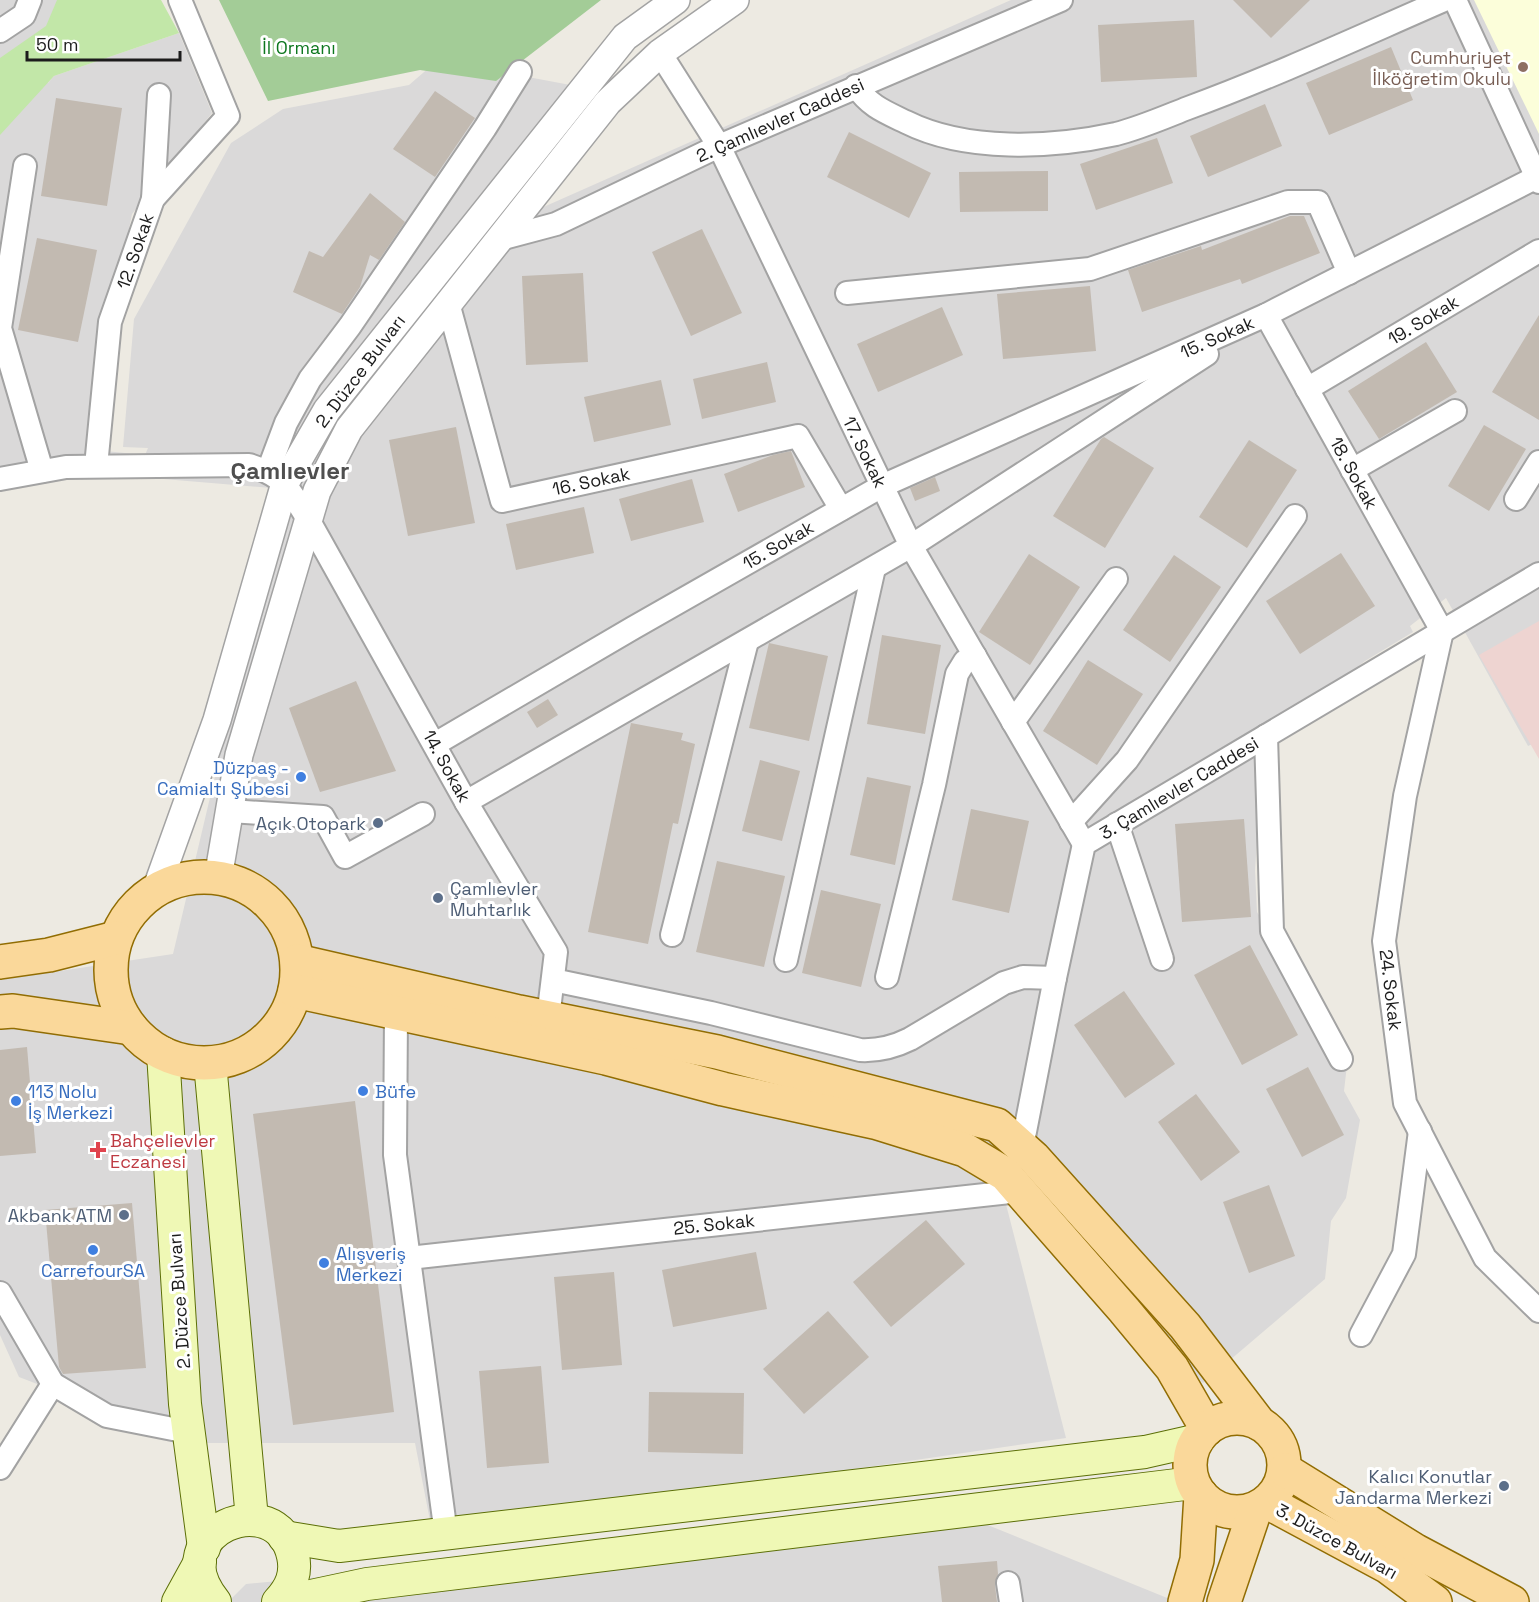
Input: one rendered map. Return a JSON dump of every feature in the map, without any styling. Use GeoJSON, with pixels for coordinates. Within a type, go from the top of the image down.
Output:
{"type":"FeatureCollection","features":[{"type":"Feature","properties":{"kind":"main road"},"geometry":{"type":"LineString","coordinates":[[186,878],[218,878],[248,887],[272,906],[289,932],[296,976],[284,1018],[264,1041],[239,1057],[210,1063],[180,1060],[153,1048],[131,1028],[115,1001],[110,969],[116,938],[132,910],[156,890],[186,878]]}},
{"type":"Feature","properties":{"kind":"main road"},"geometry":{"type":"LineString","coordinates":[[0,962],[49,955],[116,938]]}},
{"type":"Feature","properties":{"kind":"main road"},"geometry":{"type":"LineString","coordinates":[[296,976],[396,1013],[606,1058],[723,1089],[878,1123],[965,1150],[1005,1174],[1124,1310],[1172,1368],[1202,1434]]}},
{"type":"Feature","properties":{"kind":"main road"},"geometry":{"type":"LineString","coordinates":[[296,976],[548,1018],[717,1052],[997,1125],[1034,1158],[1185,1326],[1259,1423],[1270,1431],[1279,1443],[1284,1456],[1285,1470],[1276,1493],[1261,1506],[1240,1513],[1225,1511],[1212,1505],[1197,1489]]}},
{"type":"Feature","properties":{"kind":"main road"},"geometry":{"type":"LineString","coordinates":[[0,1012],[13,1011],[131,1028]]}},
{"type":"Feature","properties":{"kind":"main road","name":"2. Düzce Bulvarı"},"geometry":{"type":"LineString","coordinates":[[162,1053],[188,1432],[202,1555],[201,1577],[206,1590],[215,1602]]}},
{"type":"Feature","properties":{"kind":"main road"},"geometry":{"type":"LineString","coordinates":[[210,1063],[252,1520]]}},
{"type":"Feature","properties":{"kind":"main road"},"geometry":{"type":"LineString","coordinates":[[284,1537],[339,1546],[446,1534],[1145,1452],[1202,1434],[1219,1422],[1232,1418],[1259,1423]]}},
{"type":"Feature","properties":{"kind":"main road"},"geometry":{"type":"LineString","coordinates":[[1185,1602],[1197,1560],[1197,1489],[1190,1468],[1191,1453],[1202,1434]]}},
{"type":"Feature","properties":{"kind":"main road","name":"3. Düzce Bulvarı"},"geometry":{"type":"LineString","coordinates":[[1285,1470],[1416,1551],[1512,1602]]}},
{"type":"Feature","properties":{"kind":"main road"},"geometry":{"type":"LineString","coordinates":[[283,1602],[367,1584],[1197,1489]]}},
{"type":"Feature","properties":{"kind":"main road"},"geometry":{"type":"LineString","coordinates":[[1224,1602],[1261,1506]]}},
{"type":"Feature","properties":{"kind":"main road","name":"3. Düzce Bulvarı"},"geometry":{"type":"LineString","coordinates":[[1261,1506],[1388,1568],[1436,1602]]}},
{"type":"Feature","properties":{"kind":"main road"},"geometry":{"type":"LineString","coordinates":[[178,1602],[212,1535],[223,1526],[237,1520],[264,1522],[284,1537],[291,1550],[294,1564],[293,1579],[287,1592],[278,1602]]}},
{"type":"Feature","properties":{"kind":"street"},"geometry":{"type":"LineString","coordinates":[[0,31],[24,15],[30,0]]}},
{"type":"Feature","properties":{"kind":"street","name":"12. Sokak"},"geometry":{"type":"LineString","coordinates":[[96,466],[110,322],[153,199],[228,116],[180,0]]}},
{"type":"Feature","properties":{"kind":"street","name":"2. Düzce Bulvarı"},"geometry":{"type":"LineString","coordinates":[[156,890],[217,720],[277,477],[327,410],[617,46],[625,37],[676,0]]}},
{"type":"Feature","properties":{"kind":"street","name":"2. Düzce Bulvarı"},"geometry":{"type":"LineString","coordinates":[[218,878],[239,755],[316,491],[349,429],[608,102],[660,53],[735,0]]}},
{"type":"Feature","properties":{"kind":"street","name":"2. Çamlıevler Caddesi"},"geometry":{"type":"LineString","coordinates":[[500,238],[556,224],[719,146],[1061,0]]}},
{"type":"Feature","properties":{"kind":"street"},"geometry":{"type":"LineString","coordinates":[[856,86],[865,100],[914,126],[942,137],[975,144],[1045,144],[1091,139],[1119,133],[1235,91],[1444,0]]}},
{"type":"Feature","properties":{"kind":"street"},"geometry":{"type":"LineString","coordinates":[[1266,315],[1538,180],[1455,0]]}},
{"type":"Feature","properties":{"kind":"street","name":"17. Sokak"},"geometry":{"type":"LineString","coordinates":[[660,53],[719,146],[911,546],[1084,844]]}},
{"type":"Feature","properties":{"kind":"street"},"geometry":{"type":"LineString","coordinates":[[0,479],[66,466],[249,465],[277,477],[286,423],[310,379],[350,326],[485,128],[520,72]]}},
{"type":"Feature","properties":{"kind":"street"},"geometry":{"type":"LineString","coordinates":[[153,199],[159,95]]}},
{"type":"Feature","properties":{"kind":"street"},"geometry":{"type":"LineString","coordinates":[[25,166],[0,328],[42,471]]}},
{"type":"Feature","properties":{"kind":"street"},"geometry":{"type":"LineString","coordinates":[[847,293],[1090,269],[1288,202],[1318,202],[1349,273]]}},
{"type":"Feature","properties":{"kind":"street","name":"19. Sokak"},"geometry":{"type":"LineString","coordinates":[[1307,389],[1539,251]]}},
{"type":"Feature","properties":{"kind":"street","name":"16. Sokak"},"geometry":{"type":"LineString","coordinates":[[448,303],[502,501],[798,436],[841,509]]}},
{"type":"Feature","properties":{"kind":"street","name":"15. Sokak"},"geometry":{"type":"LineString","coordinates":[[435,744],[882,486],[1266,315]]}},
{"type":"Feature","properties":{"kind":"street","name":"15. Sokak"},"geometry":{"type":"LineString","coordinates":[[466,802],[911,546],[1266,315]]}},
{"type":"Feature","properties":{"kind":"street","name":"18. Sokak"},"geometry":{"type":"LineString","coordinates":[[1266,315],[1442,631]]}},
{"type":"Feature","properties":{"kind":"street"},"geometry":{"type":"LineString","coordinates":[[1352,470],[1455,411]]}},
{"type":"Feature","properties":{"kind":"street"},"geometry":{"type":"LineString","coordinates":[[1516,499],[1539,462]]}},
{"type":"Feature","properties":{"kind":"street","name":"14. Sokak"},"geometry":{"type":"LineString","coordinates":[[277,477],[308,519],[466,802],[556,952],[548,1018]]}},
{"type":"Feature","properties":{"kind":"street"},"geometry":{"type":"LineString","coordinates":[[1071,822],[1127,760],[1295,516]]}},
{"type":"Feature","properties":{"kind":"street"},"geometry":{"type":"LineString","coordinates":[[786,960],[874,568]]}},
{"type":"Feature","properties":{"kind":"street","name":"3. Çamlıevler Caddesi"},"geometry":{"type":"LineString","coordinates":[[1022,1147],[1084,844],[1539,574]]}},
{"type":"Feature","properties":{"kind":"street"},"geometry":{"type":"LineString","coordinates":[[1013,722],[1116,579]]}},
{"type":"Feature","properties":{"kind":"street","name":"24. Sokak"},"geometry":{"type":"LineString","coordinates":[[1442,631],[1406,796],[1384,941],[1406,1103],[1485,1258],[1539,1311]]}},
{"type":"Feature","properties":{"kind":"street"},"geometry":{"type":"LineString","coordinates":[[672,935],[747,641]]}},
{"type":"Feature","properties":{"kind":"street"},"geometry":{"type":"LineString","coordinates":[[887,977],[934,785],[957,674],[965,661],[975,656]]}},
{"type":"Feature","properties":{"kind":"street"},"geometry":{"type":"LineString","coordinates":[[1266,736],[1272,931],[1341,1059]]}},
{"type":"Feature","properties":{"kind":"street"},"geometry":{"type":"LineString","coordinates":[[230,811],[323,817],[345,857],[423,814]]}},
{"type":"Feature","properties":{"kind":"street"},"geometry":{"type":"LineString","coordinates":[[1117,824],[1162,959]]}},
{"type":"Feature","properties":{"kind":"street"},"geometry":{"type":"LineString","coordinates":[[553,980],[711,1013],[860,1050],[873,1050],[910,1040],[1004,983],[1023,977],[1055,978]]}},
{"type":"Feature","properties":{"kind":"street"},"geometry":{"type":"LineString","coordinates":[[396,1013],[395,1155],[446,1534]]}},
{"type":"Feature","properties":{"kind":"street"},"geometry":{"type":"LineString","coordinates":[[1360,1335],[1404,1254],[1420,1131]]}},
{"type":"Feature","properties":{"kind":"street","name":"25. Sokak"},"geometry":{"type":"LineString","coordinates":[[409,1258],[1020,1191]]}},
{"type":"Feature","properties":{"kind":"street"},"geometry":{"type":"LineString","coordinates":[[0,1293],[53,1384],[107,1416],[188,1432]]}},
{"type":"Feature","properties":{"kind":"street"},"geometry":{"type":"LineString","coordinates":[[0,1468],[53,1384]]}},
{"type":"Feature","properties":{"kind":"shaded area"},"geometry":{"type":"Polygon","coordinates":[[[0,0],[59,0],[48,83],[54,76],[179,33],[212,113],[132,214],[85,449],[145,455],[148,448],[123,447],[134,319],[231,143],[283,109],[409,85],[438,60],[581,87],[505,224],[1011,0],[1539,0],[1539,741],[1528,746],[1446,598],[1410,626],[1413,632],[1365,661],[1264,741],[1255,870],[1257,912],[1347,1065],[1344,1091],[1360,1120],[1346,1198],[1331,1221],[1325,1279],[1203,1383],[1000,1181],[1066,1438],[432,1531],[415,1443],[190,1443],[19,1377],[0,1335],[0,980],[173,954],[283,489],[8,466],[0,468],[0,0]]]}},
{"type":"Feature","properties":{"kind":"shaded area","name":"Cumhuriyet İlköğretim Okulu"},"geometry":{"type":"Polygon","coordinates":[[[1474,0],[1539,0],[1539,134],[1474,0]]]}},
{"type":"Feature","properties":{"kind":"shaded area"},"geometry":{"type":"Polygon","coordinates":[[[1539,621],[1539,759],[1479,655],[1539,621]]]}},
{"type":"Feature","properties":{"kind":"shaded area"},"geometry":{"type":"Polygon","coordinates":[[[968,1517],[1177,1602],[228,1602],[246,1584],[968,1517]]]}},
{"type":"Feature","properties":{"kind":"green space"},"geometry":{"type":"Polygon","coordinates":[[[57,0],[161,0],[179,33],[54,76],[0,135],[0,58],[46,26],[57,0]]]}},
{"type":"Feature","properties":{"kind":"green space","name":"İl Ormanı"},"geometry":{"type":"Polygon","coordinates":[[[219,0],[601,0],[496,81],[420,70],[268,101],[219,0]]]}},
{"type":"Feature","properties":{"kind":"building"},"geometry":{"type":"Polygon","coordinates":[[[1233,0],[1310,0],[1271,38],[1233,0]]]}},
{"type":"Feature","properties":{"kind":"building"},"geometry":{"type":"Polygon","coordinates":[[[1194,20],[1197,77],[1101,82],[1098,25],[1194,20]]]}},
{"type":"Feature","properties":{"kind":"building"},"geometry":{"type":"Polygon","coordinates":[[[1391,47],[1413,100],[1329,135],[1306,83],[1391,47]]]}},
{"type":"Feature","properties":{"kind":"building"},"geometry":{"type":"Polygon","coordinates":[[[435,91],[475,118],[435,177],[393,149],[435,91]]]}},
{"type":"Feature","properties":{"kind":"building"},"geometry":{"type":"Polygon","coordinates":[[[56,98],[122,108],[107,206],[41,196],[56,98]]]}},
{"type":"Feature","properties":{"kind":"building"},"geometry":{"type":"Polygon","coordinates":[[[1265,104],[1282,146],[1208,177],[1190,136],[1265,104]]]}},
{"type":"Feature","properties":{"kind":"building"},"geometry":{"type":"Polygon","coordinates":[[[849,132],[931,173],[909,218],[827,177],[849,132]]]}},
{"type":"Feature","properties":{"kind":"building"},"geometry":{"type":"Polygon","coordinates":[[[1157,138],[1173,183],[1096,210],[1080,164],[1157,138]]]}},
{"type":"Feature","properties":{"kind":"building"},"geometry":{"type":"Polygon","coordinates":[[[1048,171],[1048,211],[960,212],[959,172],[1048,171]]]}},
{"type":"Feature","properties":{"kind":"building"},"geometry":{"type":"Polygon","coordinates":[[[370,193],[405,222],[379,260],[370,255],[360,287],[342,314],[293,292],[309,251],[323,257],[370,193]]]}},
{"type":"Feature","properties":{"kind":"building"},"geometry":{"type":"Polygon","coordinates":[[[1290,216],[1304,216],[1320,253],[1242,284],[1240,279],[1142,312],[1128,270],[1201,246],[1202,250],[1290,216]]]}},
{"type":"Feature","properties":{"kind":"building"},"geometry":{"type":"Polygon","coordinates":[[[702,229],[742,313],[691,336],[652,252],[702,229]]]}},
{"type":"Feature","properties":{"kind":"building"},"geometry":{"type":"Polygon","coordinates":[[[37,238],[97,250],[78,342],[18,330],[37,238]]]}},
{"type":"Feature","properties":{"kind":"building"},"geometry":{"type":"Polygon","coordinates":[[[583,273],[588,362],[526,365],[522,276],[583,273]]]}},
{"type":"Feature","properties":{"kind":"building"},"geometry":{"type":"Polygon","coordinates":[[[1090,286],[1096,351],[1003,359],[997,294],[1090,286]]]}},
{"type":"Feature","properties":{"kind":"building"},"geometry":{"type":"Polygon","coordinates":[[[942,307],[963,355],[878,392],[857,344],[942,307]]]}},
{"type":"Feature","properties":{"kind":"building"},"geometry":{"type":"Polygon","coordinates":[[[1539,315],[1539,420],[1492,392],[1539,315]]]}},
{"type":"Feature","properties":{"kind":"building"},"geometry":{"type":"Polygon","coordinates":[[[1426,342],[1457,392],[1379,439],[1348,391],[1426,342]]]}},
{"type":"Feature","properties":{"kind":"building"},"geometry":{"type":"Polygon","coordinates":[[[767,362],[776,402],[702,419],[693,379],[767,362]]]}},
{"type":"Feature","properties":{"kind":"building"},"geometry":{"type":"Polygon","coordinates":[[[661,380],[671,425],[594,442],[584,397],[661,380]]]}},
{"type":"Feature","properties":{"kind":"building"},"geometry":{"type":"Polygon","coordinates":[[[1484,425],[1526,449],[1489,511],[1448,486],[1484,425]]]}},
{"type":"Feature","properties":{"kind":"building"},"geometry":{"type":"Polygon","coordinates":[[[456,427],[475,523],[408,536],[389,440],[456,427]]]}},
{"type":"Feature","properties":{"kind":"building"},"geometry":{"type":"Polygon","coordinates":[[[1104,437],[1154,468],[1105,548],[1053,516],[1104,437]]]}},
{"type":"Feature","properties":{"kind":"building"},"geometry":{"type":"Polygon","coordinates":[[[1249,440],[1297,470],[1247,548],[1199,517],[1249,440]]]}},
{"type":"Feature","properties":{"kind":"building"},"geometry":{"type":"Polygon","coordinates":[[[791,451],[805,487],[738,512],[724,474],[773,455],[791,451]]]}},
{"type":"Feature","properties":{"kind":"building"},"geometry":{"type":"Polygon","coordinates":[[[935,477],[940,491],[915,501],[910,488],[935,477]]]}},
{"type":"Feature","properties":{"kind":"building"},"geometry":{"type":"Polygon","coordinates":[[[692,479],[704,522],[631,541],[619,499],[692,479]]]}},
{"type":"Feature","properties":{"kind":"building"},"geometry":{"type":"Polygon","coordinates":[[[584,507],[594,553],[516,570],[506,524],[584,507]]]}},
{"type":"Feature","properties":{"kind":"building"},"geometry":{"type":"Polygon","coordinates":[[[1341,553],[1375,606],[1300,654],[1266,601],[1341,553]]]}},
{"type":"Feature","properties":{"kind":"building"},"geometry":{"type":"Polygon","coordinates":[[[1029,554],[1080,587],[1030,665],[979,632],[1029,554]]]}},
{"type":"Feature","properties":{"kind":"building"},"geometry":{"type":"Polygon","coordinates":[[[1174,555],[1221,587],[1170,662],[1123,630],[1174,555]]]}},
{"type":"Feature","properties":{"kind":"building"},"geometry":{"type":"Polygon","coordinates":[[[882,635],[941,645],[925,734],[867,724],[882,635]]]}},
{"type":"Feature","properties":{"kind":"building"},"geometry":{"type":"Polygon","coordinates":[[[769,643],[828,656],[809,741],[749,728],[769,643]]]}},
{"type":"Feature","properties":{"kind":"building"},"geometry":{"type":"Polygon","coordinates":[[[1088,660],[1143,694],[1097,765],[1043,731],[1088,660]]]}},
{"type":"Feature","properties":{"kind":"building"},"geometry":{"type":"Polygon","coordinates":[[[356,681],[396,771],[320,792],[289,708],[356,681]]]}},
{"type":"Feature","properties":{"kind":"building"},"geometry":{"type":"Polygon","coordinates":[[[548,699],[558,715],[537,728],[527,712],[548,699]]]}},
{"type":"Feature","properties":{"kind":"building"},"geometry":{"type":"Polygon","coordinates":[[[631,723],[683,733],[681,740],[695,744],[678,824],[673,823],[648,944],[588,932],[631,723]]]}},
{"type":"Feature","properties":{"kind":"building"},"geometry":{"type":"Polygon","coordinates":[[[760,760],[800,771],[782,841],[742,831],[760,760]]]}},
{"type":"Feature","properties":{"kind":"building"},"geometry":{"type":"Polygon","coordinates":[[[867,777],[911,786],[895,865],[850,855],[867,777]]]}},
{"type":"Feature","properties":{"kind":"building"},"geometry":{"type":"Polygon","coordinates":[[[971,809],[1029,821],[1009,913],[952,900],[971,809]]]}},
{"type":"Feature","properties":{"kind":"building"},"geometry":{"type":"Polygon","coordinates":[[[1244,819],[1251,917],[1182,922],[1175,824],[1244,819]]]}},
{"type":"Feature","properties":{"kind":"building"},"geometry":{"type":"Polygon","coordinates":[[[717,861],[785,876],[764,967],[696,952],[717,861]]]}},
{"type":"Feature","properties":{"kind":"building"},"geometry":{"type":"Polygon","coordinates":[[[821,890],[881,904],[861,987],[802,973],[821,890]]]}},
{"type":"Feature","properties":{"kind":"building"},"geometry":{"type":"Polygon","coordinates":[[[1250,945],[1298,1035],[1242,1065],[1194,975],[1250,945]]]}},
{"type":"Feature","properties":{"kind":"building"},"geometry":{"type":"Polygon","coordinates":[[[1124,991],[1175,1064],[1125,1098],[1074,1025],[1124,991]]]}},
{"type":"Feature","properties":{"kind":"building","name":"113 Nolu İş Merkezi"},"geometry":{"type":"Polygon","coordinates":[[[27,1047],[36,1153],[0,1156],[0,1050],[27,1047]]]}},
{"type":"Feature","properties":{"kind":"building"},"geometry":{"type":"Polygon","coordinates":[[[1308,1067],[1344,1135],[1302,1157],[1266,1089],[1308,1067]]]}},
{"type":"Feature","properties":{"kind":"building"},"geometry":{"type":"Polygon","coordinates":[[[1196,1094],[1240,1152],[1201,1181],[1158,1122],[1196,1094]]]}},
{"type":"Feature","properties":{"kind":"building","name":"Alışveriş Merkezi"},"geometry":{"type":"Polygon","coordinates":[[[355,1101],[394,1412],[293,1425],[253,1114],[355,1101]]]}},
{"type":"Feature","properties":{"kind":"building"},"geometry":{"type":"Polygon","coordinates":[[[1269,1185],[1295,1256],[1249,1273],[1223,1202],[1269,1185]]]}},
{"type":"Feature","properties":{"kind":"building"},"geometry":{"type":"Polygon","coordinates":[[[132,1203],[146,1368],[63,1374],[59,1367],[45,1210],[132,1203]]]}},
{"type":"Feature","properties":{"kind":"building"},"geometry":{"type":"Polygon","coordinates":[[[926,1220],[965,1264],[891,1327],[853,1282],[926,1220]]]}},
{"type":"Feature","properties":{"kind":"building"},"geometry":{"type":"Polygon","coordinates":[[[756,1252],[767,1309],[673,1327],[662,1270],[756,1252]]]}},
{"type":"Feature","properties":{"kind":"building"},"geometry":{"type":"Polygon","coordinates":[[[614,1272],[622,1365],[562,1370],[554,1277],[614,1272]]]}},
{"type":"Feature","properties":{"kind":"building"},"geometry":{"type":"Polygon","coordinates":[[[828,1311],[869,1357],[804,1414],[763,1369],[828,1311]]]}},
{"type":"Feature","properties":{"kind":"building"},"geometry":{"type":"Polygon","coordinates":[[[541,1366],[549,1463],[487,1468],[479,1371],[541,1366]]]}},
{"type":"Feature","properties":{"kind":"building"},"geometry":{"type":"Polygon","coordinates":[[[649,1392],[744,1393],[743,1454],[648,1452],[649,1392]]]}},
{"type":"Feature","properties":{"kind":"building"},"geometry":{"type":"Polygon","coordinates":[[[997,1561],[998,1574],[995,1585],[997,1602],[942,1602],[938,1566],[997,1561]]]}},
{"type":"Feature","properties":{"kind":"place","name":"Cumhuriyet İlköğretim Okulu"},"geometry":{"type":"Point","coordinates":[1523,67]}},
{"type":"Feature","properties":{"kind":"place","name":"Düzpaş - Camialtı Şubesi"},"geometry":{"type":"Point","coordinates":[301,777]}},
{"type":"Feature","properties":{"kind":"place","name":"Açık Otopark"},"geometry":{"type":"Point","coordinates":[378,823]}},
{"type":"Feature","properties":{"kind":"place","name":"Çamlıevler Muhtarlık"},"geometry":{"type":"Point","coordinates":[438,898]}},
{"type":"Feature","properties":{"kind":"place","name":"Büfe"},"geometry":{"type":"Point","coordinates":[363,1091]}},
{"type":"Feature","properties":{"kind":"place","name":"113 Nolu İş Merkezi"},"geometry":{"type":"Point","coordinates":[16,1101]}},
{"type":"Feature","properties":{"kind":"place","name":"Bahçelievler Eczanesi"},"geometry":{"type":"Point","coordinates":[98,1150]}},
{"type":"Feature","properties":{"kind":"place","name":"Akbank ATM"},"geometry":{"type":"Point","coordinates":[124,1215]}},
{"type":"Feature","properties":{"kind":"place","name":"CarrefourSA"},"geometry":{"type":"Point","coordinates":[93,1250]}},
{"type":"Feature","properties":{"kind":"place","name":"Alışveriş Merkezi"},"geometry":{"type":"Point","coordinates":[324,1263]}},
{"type":"Feature","properties":{"kind":"place","name":"Kalıcı Konutlar Jandarma Merkezi"},"geometry":{"type":"Point","coordinates":[1504,1486]}},
{"type":"Feature","properties":{"kind":"district","name":"Çamlıevler"},"geometry":{"type":"Point","coordinates":[290,470]}}]}
